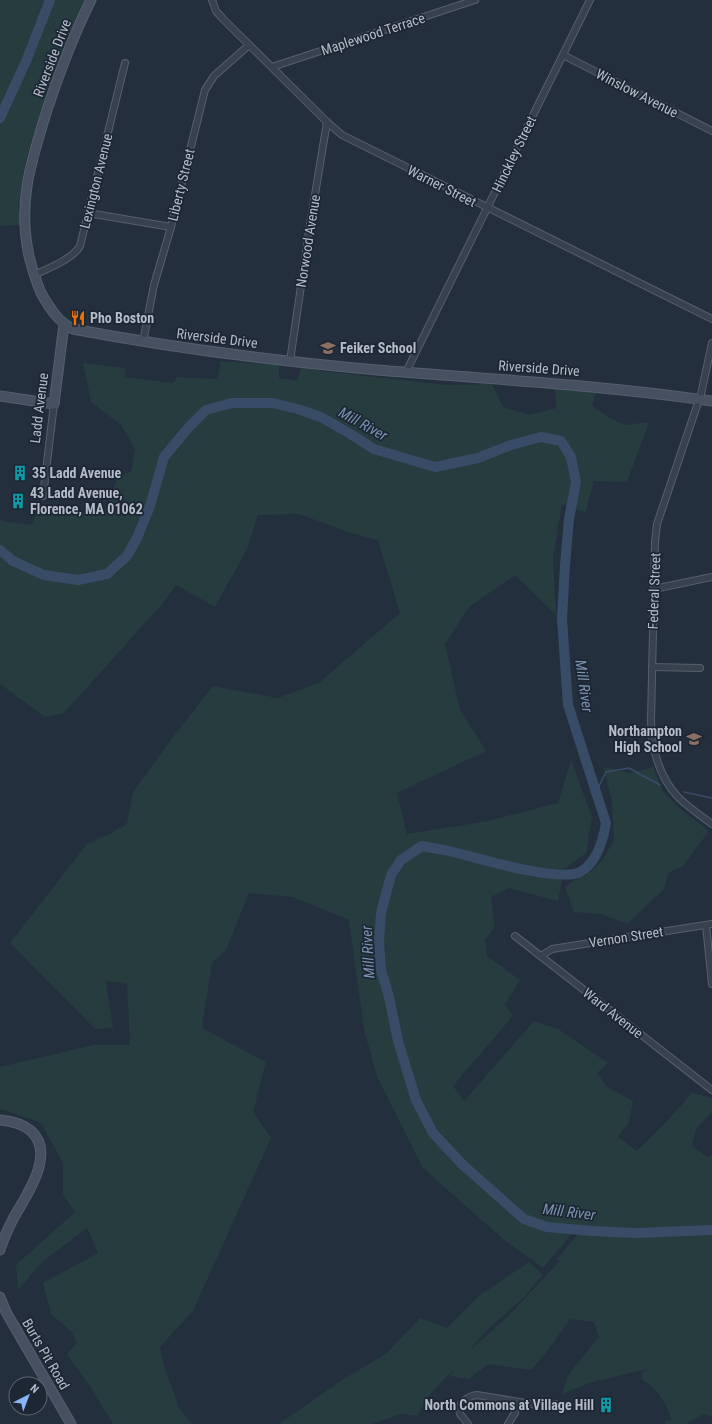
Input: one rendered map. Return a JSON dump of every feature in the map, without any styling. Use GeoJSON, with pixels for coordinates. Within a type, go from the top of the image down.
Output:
{"type":"FeatureCollection","features":[{"type":"Feature","properties":{"kind":"street","name":"Riverside Drive"},"geometry":{"type":"LineString","coordinates":[[91,0],[73,40],[59,77],[37,143],[28,175],[24,208],[25,231],[34,276],[48,304],[56,316],[64,324],[72,329],[143,342],[218,353],[406,372],[597,387],[712,401]]}},
{"type":"Feature","properties":{"kind":"street","name":"Warner Street"},"geometry":{"type":"LineString","coordinates":[[212,0],[216,11],[249,45],[327,122],[350,140],[712,319]]}},
{"type":"Feature","properties":{"kind":"street","name":"Maplewood Terrace"},"geometry":{"type":"LineString","coordinates":[[272,67],[475,0]]}},
{"type":"Feature","properties":{"kind":"street","name":"Hinckley Street"},"geometry":{"type":"LineString","coordinates":[[406,372],[590,0]]}},
{"type":"Feature","properties":{"kind":"street","name":"Liberty Street"},"geometry":{"type":"LineString","coordinates":[[143,342],[154,285],[171,227],[205,90],[214,76],[249,45]]}},
{"type":"Feature","properties":{"kind":"street","name":"Winslow Avenue"},"geometry":{"type":"LineString","coordinates":[[562,55],[712,131]]}},
{"type":"Feature","properties":{"kind":"street","name":"Lexington Avenue"},"geometry":{"type":"LineString","coordinates":[[34,276],[69,257],[78,250],[125,63]]}},
{"type":"Feature","properties":{"kind":"street","name":"Norwood Avenue"},"geometry":{"type":"LineString","coordinates":[[290,361],[327,122]]}},
{"type":"Feature","properties":{"kind":"street"},"geometry":{"type":"LineString","coordinates":[[88,213],[171,227]]}},
{"type":"Feature","properties":{"kind":"street","name":"Ladd Avenue"},"geometry":{"type":"LineString","coordinates":[[43,496],[64,324]]}},
{"type":"Feature","properties":{"kind":"street","name":"Federal Street"},"geometry":{"type":"LineString","coordinates":[[712,343],[699,399],[659,518],[655,542],[651,733],[653,746],[661,770],[669,786],[678,797],[712,824]]}},
{"type":"Feature","properties":{"kind":"street"},"geometry":{"type":"LineString","coordinates":[[0,396],[54,404]]}},
{"type":"Feature","properties":{"kind":"street"},"geometry":{"type":"LineString","coordinates":[[654,589],[712,577]]}},
{"type":"Feature","properties":{"kind":"street"},"geometry":{"type":"LineString","coordinates":[[652,667],[700,668]]}},
{"type":"Feature","properties":{"kind":"street"},"geometry":{"type":"LineString","coordinates":[[709,924],[712,984]]}},
{"type":"Feature","properties":{"kind":"street","name":"Vernon Street"},"geometry":{"type":"LineString","coordinates":[[541,956],[552,948],[709,924]]}},
{"type":"Feature","properties":{"kind":"street","name":"Ward Avenue"},"geometry":{"type":"LineString","coordinates":[[515,936],[712,1090]]}},
{"type":"Feature","properties":{"kind":"street"},"geometry":{"type":"LineString","coordinates":[[0,1120],[14,1122],[31,1130],[38,1138],[41,1148],[39,1168],[34,1182],[12,1221],[2,1241],[0,1250]]}},
{"type":"Feature","properties":{"kind":"street","name":"Burts Pit Road"},"geometry":{"type":"LineString","coordinates":[[0,1297],[6,1312],[71,1424]]}},
{"type":"Feature","properties":{"kind":"street"},"geometry":{"type":"LineString","coordinates":[[468,1424],[460,1413],[460,1406],[465,1399],[470,1396],[477,1395],[544,1406],[556,1404]]}},
{"type":"Feature","properties":{"kind":"street"},"geometry":{"type":"LineString","coordinates":[[508,1424],[515,1413],[516,1402]]}},
{"type":"Feature","properties":{"kind":"green space"},"geometry":{"type":"Polygon","coordinates":[[[0,0],[85,0],[56,70],[26,159],[18,206],[21,225],[0,226],[0,0]]]}},
{"type":"Feature","properties":{"kind":"green space"},"geometry":{"type":"Polygon","coordinates":[[[221,361],[279,365],[279,378],[297,381],[301,367],[321,371],[447,385],[492,384],[503,407],[530,415],[556,408],[555,388],[596,393],[592,406],[611,419],[626,425],[649,422],[627,482],[594,481],[585,513],[562,504],[553,557],[556,615],[515,575],[469,607],[445,644],[460,710],[486,751],[397,793],[407,834],[488,821],[558,803],[571,760],[592,817],[586,853],[564,869],[558,901],[509,888],[491,897],[495,926],[485,940],[487,956],[520,980],[505,1005],[513,1016],[453,1086],[464,1101],[534,1021],[558,1029],[608,1063],[597,1073],[607,1087],[633,1101],[629,1122],[618,1137],[637,1151],[692,1093],[712,1098],[712,1112],[696,1129],[692,1146],[708,1157],[712,1155],[712,1417],[704,1414],[686,1424],[665,1424],[665,1421],[671,1420],[664,1402],[652,1386],[641,1379],[643,1371],[651,1368],[589,1383],[562,1394],[568,1375],[599,1337],[594,1322],[570,1319],[552,1345],[531,1370],[488,1364],[469,1379],[450,1376],[454,1369],[430,1394],[417,1416],[401,1414],[372,1424],[279,1424],[342,1380],[387,1353],[420,1318],[447,1328],[479,1296],[529,1262],[543,1275],[524,1297],[485,1332],[469,1351],[507,1317],[560,1261],[556,1260],[582,1229],[576,1229],[543,1268],[503,1239],[423,1168],[377,1076],[364,1030],[349,920],[293,897],[249,893],[226,950],[212,963],[202,1028],[266,1062],[253,1112],[271,1138],[193,1311],[160,1347],[164,1366],[179,1408],[192,1424],[113,1424],[92,1389],[67,1354],[77,1343],[71,1331],[51,1314],[43,1283],[98,1253],[87,1228],[41,1263],[18,1290],[16,1265],[75,1212],[63,1194],[63,1163],[41,1123],[0,1109],[0,1067],[93,1045],[130,1045],[127,984],[106,981],[113,1028],[95,1029],[10,943],[87,844],[127,824],[133,792],[213,686],[278,698],[320,682],[400,613],[378,540],[351,533],[299,514],[258,515],[247,549],[215,607],[176,585],[163,603],[64,713],[45,717],[0,684],[0,519],[2,521],[32,525],[38,509],[47,513],[77,511],[105,513],[118,476],[131,472],[135,449],[121,425],[91,402],[83,363],[126,368],[125,377],[173,383],[177,377],[217,379],[221,361]]]}},
{"type":"Feature","properties":{"kind":"green space"},"geometry":{"type":"Polygon","coordinates":[[[603,767],[630,773],[653,767],[662,790],[678,807],[709,831],[682,867],[668,873],[664,889],[627,924],[601,914],[574,912],[565,888],[573,881],[586,875],[594,869],[603,859],[614,840],[612,802],[603,767]]]}},
{"type":"Feature","properties":{"kind":"waterway","name":"Mill River"},"geometry":{"type":"LineString","coordinates":[[0,118],[27,59],[50,0]]}},
{"type":"Feature","properties":{"kind":"waterway","name":"Mill River"},"geometry":{"type":"LineString","coordinates":[[0,550],[13,561],[44,575],[78,580],[107,574],[127,556],[137,538],[150,506],[164,457],[189,427],[206,410],[232,403],[272,403],[298,409],[323,418],[374,449],[435,467],[478,458],[511,445],[541,437],[561,441],[571,457],[576,482],[569,519],[562,619],[568,705],[606,823],[601,844],[595,857],[586,868],[580,872],[569,875],[536,872],[422,846],[401,860],[391,875],[381,913],[379,942],[381,970],[389,997],[398,1041],[416,1100],[433,1133],[463,1165],[524,1219],[547,1227],[592,1231],[637,1233],[712,1230]]}},
{"type":"Feature","properties":{"kind":"waterway"},"geometry":{"type":"LineString","coordinates":[[596,792],[606,772],[629,768],[660,785]]}},
{"type":"Feature","properties":{"kind":"waterway"},"geometry":{"type":"LineString","coordinates":[[684,792],[712,798]]}},
{"type":"Feature","properties":{"kind":"place","name":"Pho Boston"},"geometry":{"type":"Point","coordinates":[78,318]}},
{"type":"Feature","properties":{"kind":"place","name":"Feiker School"},"geometry":{"type":"Point","coordinates":[328,348]}},
{"type":"Feature","properties":{"kind":"place","name":"35 Ladd Avenue"},"geometry":{"type":"Point","coordinates":[20,473]}},
{"type":"Feature","properties":{"kind":"place","name":"43 Ladd Avenue, Florence, MA 01062"},"geometry":{"type":"Point","coordinates":[18,501]}},
{"type":"Feature","properties":{"kind":"place","name":"Northampton High School"},"geometry":{"type":"Point","coordinates":[694,739]}},
{"type":"Feature","properties":{"kind":"place","name":"North Commons at Village Hill"},"geometry":{"type":"Point","coordinates":[606,1405]}}]}
